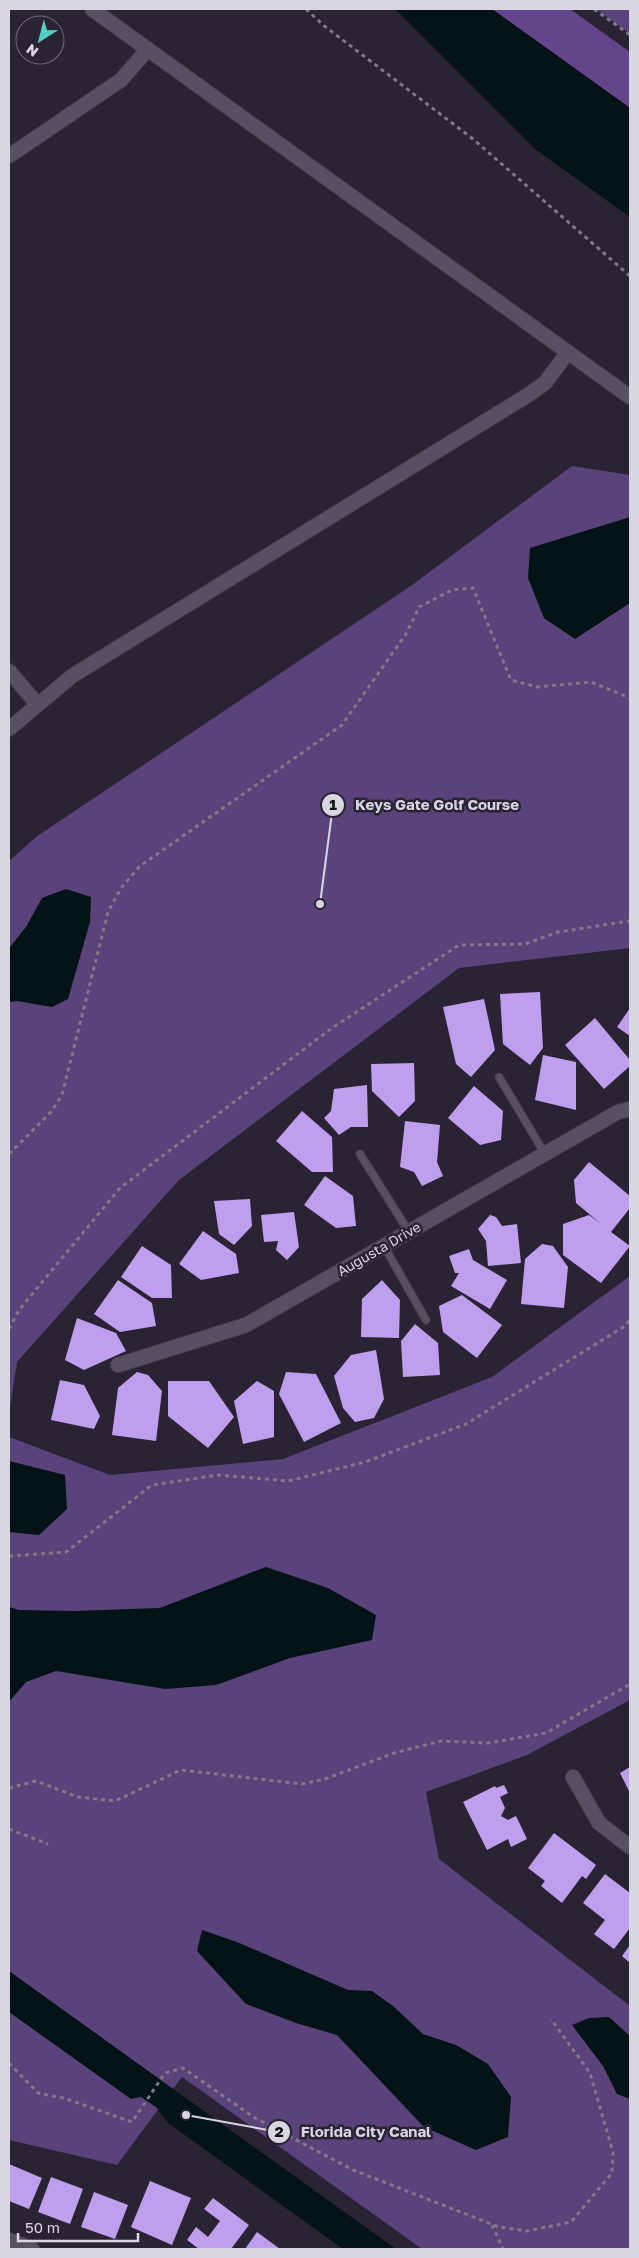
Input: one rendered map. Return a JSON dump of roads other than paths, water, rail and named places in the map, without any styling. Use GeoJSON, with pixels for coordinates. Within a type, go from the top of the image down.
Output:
{"type":"FeatureCollection","features":[{"type":"Feature","properties":{"kind":"street"},"geometry":{"type":"LineString","coordinates":[[92,9],[630,397]]}},
{"type":"Feature","properties":{"kind":"street"},"geometry":{"type":"LineString","coordinates":[[9,156],[108,90],[130,71],[148,49]]}},
{"type":"Feature","properties":{"kind":"street"},"geometry":{"type":"LineString","coordinates":[[9,729],[78,672],[528,395],[545,383],[568,352]]}},
{"type":"Feature","properties":{"kind":"street"},"geometry":{"type":"LineString","coordinates":[[9,671],[37,704]]}},
{"type":"Feature","properties":{"kind":"street","name":"Augusta Drive"},"geometry":{"type":"LineString","coordinates":[[118,1366],[246,1325],[618,1112],[630,1109]]}},
{"type":"Feature","properties":{"kind":"street"},"geometry":{"type":"LineString","coordinates":[[572,1778],[599,1823],[630,1847]]}},
{"type":"Feature","properties":{"kind":"street"},"geometry":{"type":"LineString","coordinates":[[9,2240],[32,2249]]}},
{"type":"Feature","properties":{"kind":"lane"},"geometry":{"type":"LineString","coordinates":[[499,1077],[545,1154]]}},
{"type":"Feature","properties":{"kind":"lane"},"geometry":{"type":"LineString","coordinates":[[360,1154],[408,1232]]}},
{"type":"Feature","properties":{"kind":"lane"},"geometry":{"type":"LineString","coordinates":[[384,1246],[426,1320]]}},
{"type":"Feature","properties":{"kind":"place","name":"Keys Gate Golf Course"},"geometry":{"type":"Point","coordinates":[320,904]}},
{"type":"Feature","properties":{"kind":"place","name":"Florida City Canal"},"geometry":{"type":"Point","coordinates":[186,2115]}}]}
